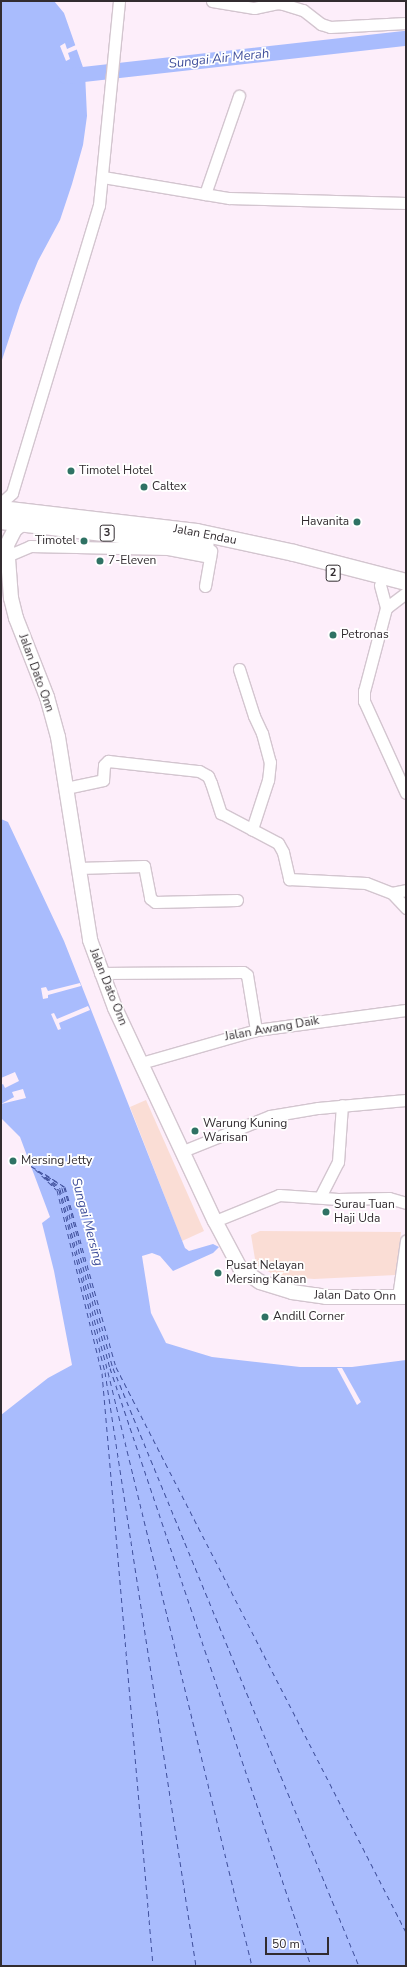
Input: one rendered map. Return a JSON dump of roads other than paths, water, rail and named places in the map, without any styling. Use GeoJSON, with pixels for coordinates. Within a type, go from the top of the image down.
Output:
{"type":"FeatureCollection","features":[{"type":"Feature","properties":{"kind":"highway","name":"Jalan Endau"},"geometry":{"type":"LineString","coordinates":[[1,509],[22,518],[211,551],[292,562],[376,581],[406,582]]}},
{"type":"Feature","properties":{"kind":"highway","name":"Jalan Endau"},"geometry":{"type":"LineString","coordinates":[[1,521],[22,518],[197,532],[294,553],[376,581],[406,593]]}},
{"type":"Feature","properties":{"kind":"main road"},"geometry":{"type":"LineString","coordinates":[[7,551],[15,529],[22,518]]}},
{"type":"Feature","properties":{"kind":"main road","name":"Jalan Dato Onn"},"geometry":{"type":"LineString","coordinates":[[1,532],[7,551],[12,608],[47,697],[66,788],[90,940],[100,973],[215,1221],[240,1268],[260,1282],[309,1295],[402,1297]]}},
{"type":"Feature","properties":{"kind":"street"},"geometry":{"type":"LineString","coordinates":[[1,503],[12,493],[99,204],[110,99],[114,36],[120,1]]}},
{"type":"Feature","properties":{"kind":"street"},"geometry":{"type":"LineString","coordinates":[[212,1],[254,8],[277,2],[303,10],[321,24],[330,27],[406,23]]}},
{"type":"Feature","properties":{"kind":"street"},"geometry":{"type":"LineString","coordinates":[[205,194],[239,96]]}},
{"type":"Feature","properties":{"kind":"street"},"geometry":{"type":"LineString","coordinates":[[103,176],[205,194],[260,201],[406,203]]}},
{"type":"Feature","properties":{"kind":"street"},"geometry":{"type":"LineString","coordinates":[[12,493],[22,518]]}},
{"type":"Feature","properties":{"kind":"street"},"geometry":{"type":"LineString","coordinates":[[7,551],[30,546],[169,544]]}},
{"type":"Feature","properties":{"kind":"street"},"geometry":{"type":"LineString","coordinates":[[205,586],[211,551]]}},
{"type":"Feature","properties":{"kind":"street"},"geometry":{"type":"LineString","coordinates":[[376,581],[386,608],[364,691],[364,701],[406,793]]}},
{"type":"Feature","properties":{"kind":"street"},"geometry":{"type":"LineString","coordinates":[[386,608],[406,593]]}},
{"type":"Feature","properties":{"kind":"street"},"geometry":{"type":"LineString","coordinates":[[239,669],[254,716],[262,733],[270,762],[268,780],[252,829]]}},
{"type":"Feature","properties":{"kind":"street"},"geometry":{"type":"LineString","coordinates":[[66,788],[103,780],[104,765],[108,761],[192,770],[208,776],[221,813],[274,840],[281,846],[289,879],[366,882],[392,893],[406,908]]}},
{"type":"Feature","properties":{"kind":"street"},"geometry":{"type":"LineString","coordinates":[[78,868],[144,866],[150,898],[155,902],[237,900]]}},
{"type":"Feature","properties":{"kind":"street"},"geometry":{"type":"LineString","coordinates":[[392,893],[406,890]]}},
{"type":"Feature","properties":{"kind":"street"},"geometry":{"type":"LineString","coordinates":[[100,973],[243,972],[247,975],[256,1030]]}},
{"type":"Feature","properties":{"kind":"street","name":"Jalan Awang Daik"},"geometry":{"type":"LineString","coordinates":[[141,1063],[206,1042],[256,1030],[406,1010]]}},
{"type":"Feature","properties":{"kind":"street"},"geometry":{"type":"LineString","coordinates":[[183,1151],[270,1116],[342,1105],[406,1100]]}},
{"type":"Feature","properties":{"kind":"street"},"geometry":{"type":"LineString","coordinates":[[320,1197],[338,1162],[342,1105]]}},
{"type":"Feature","properties":{"kind":"street"},"geometry":{"type":"LineString","coordinates":[[215,1221],[274,1195],[389,1198],[406,1203]]}},
{"type":"Feature","properties":{"kind":"street"},"geometry":{"type":"LineString","coordinates":[[402,1297],[406,1241]]}},
{"type":"Feature","properties":{"kind":"water"},"geometry":{"type":"Polygon","coordinates":[[[1,1],[54,1],[64,13],[85,73],[87,116],[83,145],[60,220],[38,261],[20,305],[1,363],[1,1]]]}},
{"type":"Feature","properties":{"kind":"water","name":"Sungai Mersing"},"geometry":{"type":"Polygon","coordinates":[[[1,819],[8,822],[64,941],[185,1248],[189,1251],[213,1244],[219,1247],[213,1253],[173,1271],[160,1256],[152,1253],[142,1256],[151,1313],[166,1343],[212,1357],[300,1367],[352,1367],[406,1360],[406,1966],[1,1966],[1,1415],[48,1378],[72,1365],[54,1271],[42,1223],[50,1217],[20,1137],[1,1118],[1,819]]]}},
{"type":"Feature","properties":{"kind":"waterway","name":"Sungai Air Merah"},"geometry":{"type":"LineString","coordinates":[[65,76],[406,38]]}},
{"type":"Feature","properties":{"kind":"place","name":"Timotel Hotel"},"geometry":{"type":"Point","coordinates":[71,471]}},
{"type":"Feature","properties":{"kind":"place","name":"Caltex"},"geometry":{"type":"Point","coordinates":[144,487]}},
{"type":"Feature","properties":{"kind":"place","name":"Havanita"},"geometry":{"type":"Point","coordinates":[357,522]}},
{"type":"Feature","properties":{"kind":"place","name":"Timotel"},"geometry":{"type":"Point","coordinates":[84,541]}},
{"type":"Feature","properties":{"kind":"place","name":"7-Eleven"},"geometry":{"type":"Point","coordinates":[100,561]}},
{"type":"Feature","properties":{"kind":"place","name":"Petronas"},"geometry":{"type":"Point","coordinates":[333,635]}},
{"type":"Feature","properties":{"kind":"place","name":"Warung Kuning Warisan"},"geometry":{"type":"Point","coordinates":[195,1131]}},
{"type":"Feature","properties":{"kind":"place","name":"Mersing Jetty"},"geometry":{"type":"Point","coordinates":[13,1161]}},
{"type":"Feature","properties":{"kind":"place","name":"Surau Tuan Haji Uda"},"geometry":{"type":"Point","coordinates":[326,1212]}},
{"type":"Feature","properties":{"kind":"place","name":"Pusat Nelayan Mersing Kanan"},"geometry":{"type":"Point","coordinates":[218,1273]}},
{"type":"Feature","properties":{"kind":"place","name":"Andill Corner"},"geometry":{"type":"Point","coordinates":[265,1317]}}]}
